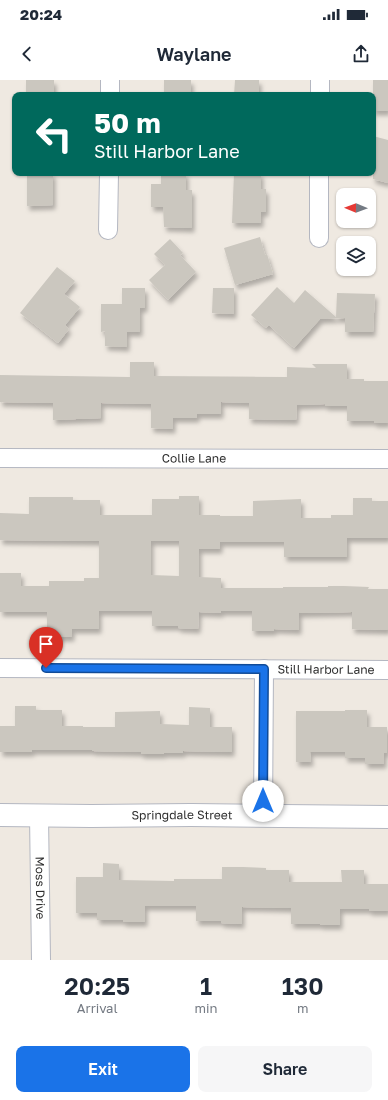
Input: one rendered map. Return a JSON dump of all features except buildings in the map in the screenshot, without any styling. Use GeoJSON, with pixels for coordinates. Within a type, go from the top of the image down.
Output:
{"type":"FeatureCollection","features":[{"type":"Feature","properties":{"kind":"street"},"geometry":{"type":"LineString","coordinates":[[110,80],[110,92]]}},
{"type":"Feature","properties":{"kind":"street"},"geometry":{"type":"LineString","coordinates":[[320,80],[320,92]]}},
{"type":"Feature","properties":{"kind":"street"},"geometry":{"type":"LineString","coordinates":[[108,230],[109,176]]}},
{"type":"Feature","properties":{"kind":"street"},"geometry":{"type":"LineString","coordinates":[[319,176],[319,238]]}},
{"type":"Feature","properties":{"kind":"street","name":"Collie Lane"},"geometry":{"type":"LineString","coordinates":[[0,458],[388,459]]}},
{"type":"Feature","properties":{"kind":"street","name":"Still Harbor Lane"},"geometry":{"type":"LineString","coordinates":[[0,668],[388,670]]}},
{"type":"Feature","properties":{"kind":"street"},"geometry":{"type":"LineString","coordinates":[[264,669],[264,816]]}},
{"type":"Feature","properties":{"kind":"street","name":"Springdale Street"},"geometry":{"type":"LineString","coordinates":[[0,815],[388,817]]}},
{"type":"Feature","properties":{"kind":"street","name":"Moss Drive"},"geometry":{"type":"LineString","coordinates":[[39,815],[41,960]]}},
{"type":"Feature","properties":{"kind":"route"},"geometry":{"type":"LineString","coordinates":[[46,668],[264,669],[263,801]]}}]}
